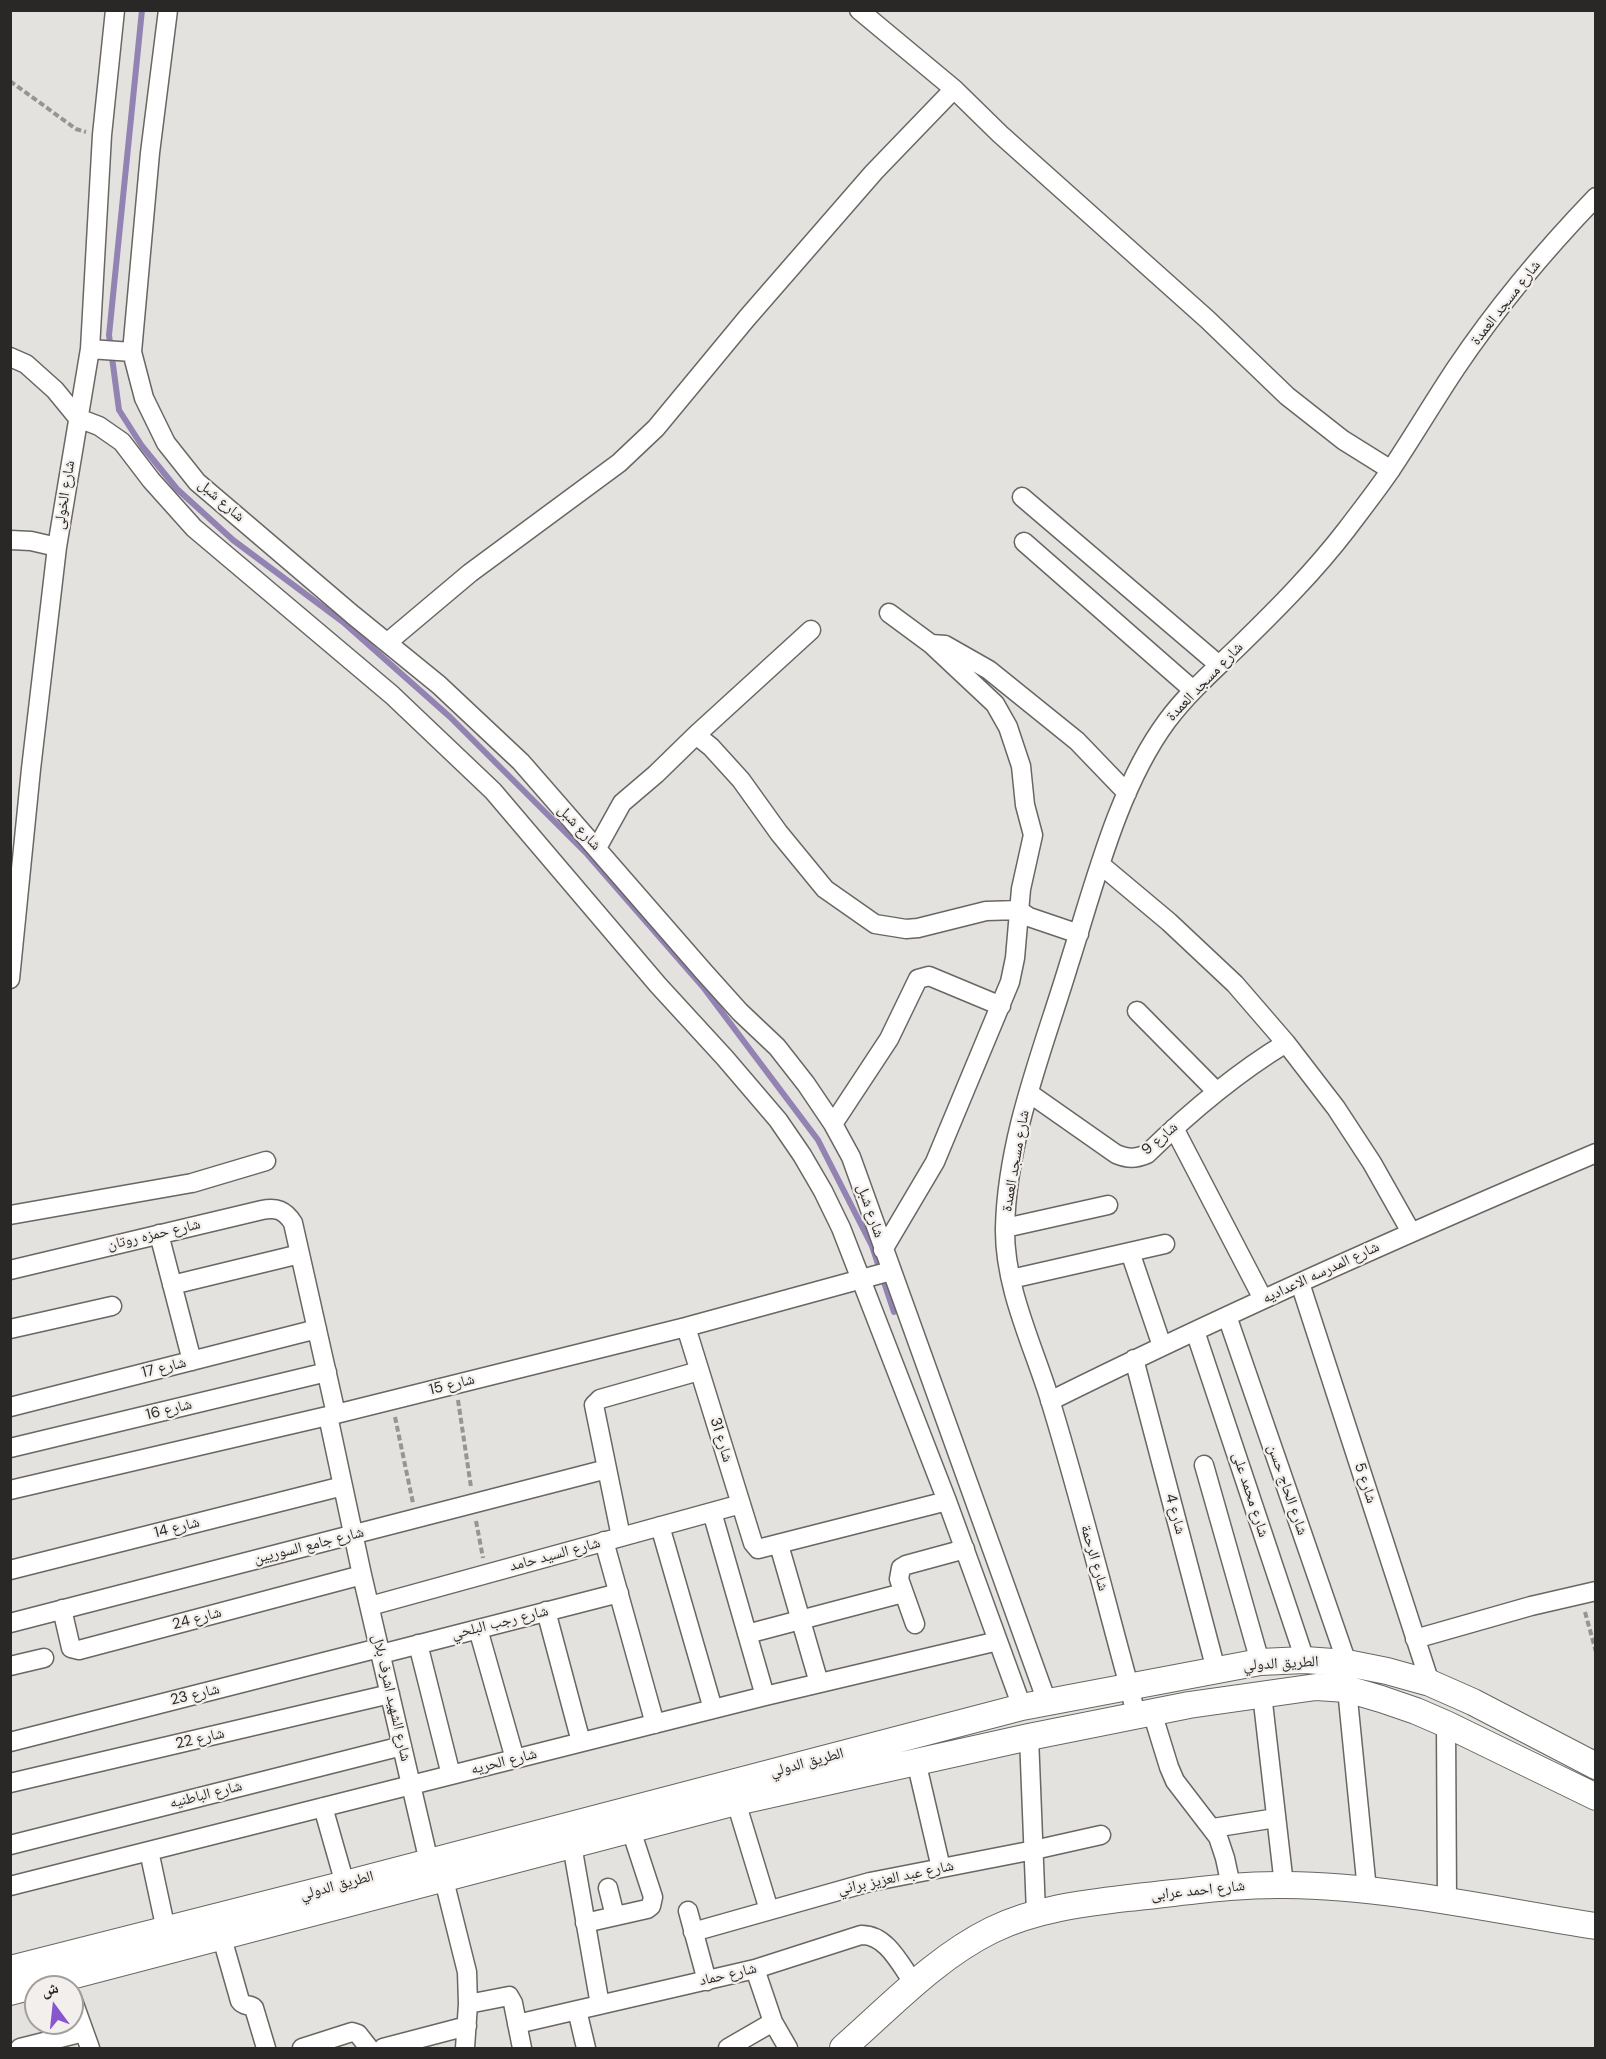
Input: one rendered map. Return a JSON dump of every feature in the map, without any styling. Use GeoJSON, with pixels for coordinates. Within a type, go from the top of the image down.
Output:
{"type":"FeatureCollection","features":[{"type":"Feature","properties":{"kind":"street","name":"شارع الخولى"},"geometry":{"type":"LineString","coordinates":[[10,979],[31,769],[57,547],[78,418],[94,350],[102,135],[115,10]]}},
{"type":"Feature","properties":{"kind":"street","name":"شارع شبل"},"geometry":{"type":"LineString","coordinates":[[168,10],[128,352],[154,421],[176,456],[197,482],[439,685],[521,762],[733,1004],[777,1047],[806,1084],[833,1124],[851,1157],[1047,1702]]}},
{"type":"Feature","properties":{"kind":"street"},"geometry":{"type":"LineString","coordinates":[[859,10],[954,88],[1000,134],[1208,320],[1287,396],[1342,440],[1391,470]]}},
{"type":"Feature","properties":{"kind":"street"},"geometry":{"type":"LineString","coordinates":[[388,642],[471,573],[619,463],[656,428],[747,318],[874,172],[954,88]]}},
{"type":"Feature","properties":{"kind":"street","name":"شارع مسجد العمدة"},"geometry":{"type":"LineString","coordinates":[[1050,1401],[1011,1280],[1005,1228],[1017,1138],[1029,1092],[1101,865],[1127,793],[1144,756],[1167,722],[1193,690],[1316,567],[1343,535],[1391,470],[1458,366],[1493,317],[1530,270],[1596,196]]}},
{"type":"Feature","properties":{"kind":"street"},"geometry":{"type":"LineString","coordinates":[[94,350],[128,352]]}},
{"type":"Feature","properties":{"kind":"street"},"geometry":{"type":"LineString","coordinates":[[10,357],[26,364],[55,390],[78,418],[99,426],[122,442],[158,488],[194,528],[392,695],[493,791],[658,985],[778,1120],[802,1155],[841,1228],[965,1549],[1022,1707]]}},
{"type":"Feature","properties":{"kind":"street"},"geometry":{"type":"LineString","coordinates":[[1022,497],[1219,665]]}},
{"type":"Feature","properties":{"kind":"street"},"geometry":{"type":"LineString","coordinates":[[10,540],[31,541],[57,547]]}},
{"type":"Feature","properties":{"kind":"street"},"geometry":{"type":"LineString","coordinates":[[1024,543],[1193,690]]}},
{"type":"Feature","properties":{"kind":"street"},"geometry":{"type":"LineString","coordinates":[[883,1250],[935,1162],[1010,982],[1015,958],[1021,889],[1033,835],[1025,805],[1021,766],[1008,727],[995,704],[931,644],[889,613]]}},
{"type":"Feature","properties":{"kind":"street"},"geometry":{"type":"LineString","coordinates":[[597,848],[622,803],[811,630]]}},
{"type":"Feature","properties":{"kind":"street"},"geometry":{"type":"LineString","coordinates":[[931,644],[945,645],[989,670],[1077,741],[1127,793]]}},
{"type":"Feature","properties":{"kind":"street"},"geometry":{"type":"LineString","coordinates":[[696,735],[741,780],[779,833],[825,889],[874,924],[906,929],[986,911],[1019,910],[1029,917],[1079,934]]}},
{"type":"Feature","properties":{"kind":"street"},"geometry":{"type":"LineString","coordinates":[[1101,865],[1169,922],[1235,984],[1286,1043],[1336,1108],[1411,1232]]}},
{"type":"Feature","properties":{"kind":"street"},"geometry":{"type":"LineString","coordinates":[[833,1124],[889,1040],[918,979],[929,976],[1001,1006]]}},
{"type":"Feature","properties":{"kind":"street"},"geometry":{"type":"LineString","coordinates":[[1137,1011],[1215,1091]]}},
{"type":"Feature","properties":{"kind":"street","name":"شارع 9"},"geometry":{"type":"LineString","coordinates":[[1029,1092],[1116,1154],[1126,1158],[1137,1158],[1147,1154],[1215,1091],[1250,1065],[1286,1043]]}},
{"type":"Feature","properties":{"kind":"street"},"geometry":{"type":"LineString","coordinates":[[1174,1128],[1263,1299]]}},
{"type":"Feature","properties":{"kind":"street","name":"شارع المدرسه الاعداديه"},"geometry":{"type":"LineString","coordinates":[[1050,1401],[1263,1299],[1411,1232],[1596,1153]]}},
{"type":"Feature","properties":{"kind":"street"},"geometry":{"type":"LineString","coordinates":[[10,1215],[192,1183],[266,1161]]}},
{"type":"Feature","properties":{"kind":"street"},"geometry":{"type":"LineString","coordinates":[[1005,1228],[1108,1205]]}},
{"type":"Feature","properties":{"kind":"street","name":"شارع حمزه روتان"},"geometry":{"type":"LineString","coordinates":[[10,1270],[271,1208],[288,1215],[293,1223]]}},
{"type":"Feature","properties":{"kind":"street","name":"شارع الشهيد اشرف بلال"},"geometry":{"type":"LineString","coordinates":[[293,1223],[327,1372],[343,1486],[362,1575],[411,1785],[464,1956],[468,2004],[465,2049]]}},
{"type":"Feature","properties":{"kind":"street"},"geometry":{"type":"LineString","coordinates":[[159,1234],[192,1361]]}},
{"type":"Feature","properties":{"kind":"street"},"geometry":{"type":"LineString","coordinates":[[1011,1280],[1165,1244]]}},
{"type":"Feature","properties":{"kind":"street"},"geometry":{"type":"LineString","coordinates":[[1130,1252],[1162,1346]]}},
{"type":"Feature","properties":{"kind":"street"},"geometry":{"type":"LineString","coordinates":[[172,1285],[300,1254]]}},
{"type":"Feature","properties":{"kind":"street","name":"شارع 15"},"geometry":{"type":"LineString","coordinates":[[10,1490],[332,1415],[686,1327],[891,1271]]}},
{"type":"Feature","properties":{"kind":"street","name":"شارع 5"},"geometry":{"type":"LineString","coordinates":[[1300,1283],[1430,1683]]}},
{"type":"Feature","properties":{"kind":"street"},"geometry":{"type":"LineString","coordinates":[[10,1329],[112,1306]]}},
{"type":"Feature","properties":{"kind":"street","name":"شارع الحاج حسن"},"geometry":{"type":"LineString","coordinates":[[1227,1316],[1347,1663]]}},
{"type":"Feature","properties":{"kind":"street","name":"شارع 31"},"geometry":{"type":"LineString","coordinates":[[686,1327],[753,1543],[758,1549],[770,1547],[801,1620],[819,1683]]}},
{"type":"Feature","properties":{"kind":"street","name":"شارع 17"},"geometry":{"type":"LineString","coordinates":[[10,1407],[317,1329]]}},
{"type":"Feature","properties":{"kind":"street","name":"شارع محمد على"},"geometry":{"type":"LineString","coordinates":[[1196,1331],[1305,1660]]}},
{"type":"Feature","properties":{"kind":"street","name":"شارع 4"},"geometry":{"type":"LineString","coordinates":[[1134,1359],[1216,1670]]}},
{"type":"Feature","properties":{"kind":"street"},"geometry":{"type":"LineString","coordinates":[[655,1724],[619,1593],[607,1469],[594,1405],[600,1399],[699,1371]]}},
{"type":"Feature","properties":{"kind":"street","name":"شارع 16"},"geometry":{"type":"LineString","coordinates":[[10,1448],[327,1372]]}},
{"type":"Feature","properties":{"kind":"street","name":"شارع الرحمة"},"geometry":{"type":"LineString","coordinates":[[1050,1401],[1129,1686],[1175,1781],[1183,1794],[1213,1828],[1225,1858],[1231,1886]]}},
{"type":"Feature","properties":{"kind":"street"},"geometry":{"type":"LineString","coordinates":[[1204,1465],[1260,1662]]}},
{"type":"Feature","properties":{"kind":"street","name":"شارع جامع السوريين"},"geometry":{"type":"LineString","coordinates":[[10,1623],[607,1469]]}},
{"type":"Feature","properties":{"kind":"street","name":"شارع 14"},"geometry":{"type":"LineString","coordinates":[[10,1570],[343,1486]]}},
{"type":"Feature","properties":{"kind":"street"},"geometry":{"type":"LineString","coordinates":[[770,1547],[946,1501]]}},
{"type":"Feature","properties":{"kind":"street","name":"شارع السيد حامد"},"geometry":{"type":"LineString","coordinates":[[370,1606],[741,1504]]}},
{"type":"Feature","properties":{"kind":"street"},"geometry":{"type":"LineString","coordinates":[[712,1512],[765,1696]]}},
{"type":"Feature","properties":{"kind":"street"},"geometry":{"type":"LineString","coordinates":[[660,1526],[713,1709]]}},
{"type":"Feature","properties":{"kind":"street"},"geometry":{"type":"LineString","coordinates":[[915,1624],[903,1593],[899,1574],[906,1565],[965,1549]]}},
{"type":"Feature","properties":{"kind":"street","name":"شارع 24"},"geometry":{"type":"LineString","coordinates":[[62,1609],[71,1648],[79,1650],[362,1575]]}},
{"type":"Feature","properties":{"kind":"street"},"geometry":{"type":"LineString","coordinates":[[1415,1639],[1588,1592]]}},
{"type":"Feature","properties":{"kind":"street","name":"شارع رجب البلحي"},"geometry":{"type":"LineString","coordinates":[[380,1651],[418,1644],[619,1593]]}},
{"type":"Feature","properties":{"kind":"street"},"geometry":{"type":"LineString","coordinates":[[747,1634],[903,1593]]}},
{"type":"Feature","properties":{"kind":"street"},"geometry":{"type":"LineString","coordinates":[[546,1611],[581,1742]]}},
{"type":"Feature","properties":{"kind":"street"},"geometry":{"type":"LineString","coordinates":[[478,1629],[515,1759]]}},
{"type":"Feature","properties":{"kind":"street","name":"شارع الحريه"},"geometry":{"type":"LineString","coordinates":[[10,1886],[765,1696],[998,1641]]}},
{"type":"Feature","properties":{"kind":"street"},"geometry":{"type":"LineString","coordinates":[[418,1644],[451,1775]]}},
{"type":"Feature","properties":{"kind":"street","name":"شارع 23"},"geometry":{"type":"LineString","coordinates":[[10,1742],[380,1651]]}},
{"type":"Feature","properties":{"kind":"street"},"geometry":{"type":"LineString","coordinates":[[10,1666],[44,1658]]}},
{"type":"Feature","properties":{"kind":"street","name":"الطريق الدولي"},"geometry":{"type":"LineString","coordinates":[[84,1983],[437,1867],[1022,1707],[1260,1662],[1305,1660],[1347,1663],[1430,1683],[1473,1702],[1596,1766]]}},
{"type":"Feature","properties":{"kind":"street","name":"الطريق الدولي"},"geometry":{"type":"LineString","coordinates":[[10,1969],[345,1884],[572,1845],[736,1802],[1029,1737],[1207,1701],[1316,1687],[1347,1689],[1381,1699],[1446,1724],[1596,1797]]}},
{"type":"Feature","properties":{"kind":"street"},"geometry":{"type":"LineString","coordinates":[[1347,1689],[1367,1890]]}},
{"type":"Feature","properties":{"kind":"street","name":"شارع 22"},"geometry":{"type":"LineString","coordinates":[[10,1783],[390,1694]]}},
{"type":"Feature","properties":{"kind":"street"},"geometry":{"type":"LineString","coordinates":[[1262,1694],[1284,1885]]}},
{"type":"Feature","properties":{"kind":"street"},"geometry":{"type":"LineString","coordinates":[[1446,1724],[1447,1902]]}},
{"type":"Feature","properties":{"kind":"street"},"geometry":{"type":"LineString","coordinates":[[1029,1737],[1036,1913]]}},
{"type":"Feature","properties":{"kind":"street","name":"شارع الباطنيه"},"geometry":{"type":"LineString","coordinates":[[10,1845],[402,1746]]}},
{"type":"Feature","properties":{"kind":"street"},"geometry":{"type":"LineString","coordinates":[[916,1761],[941,1868]]}},
{"type":"Feature","properties":{"kind":"street"},"geometry":{"type":"LineString","coordinates":[[736,1802],[769,1910]]}},
{"type":"Feature","properties":{"kind":"street"},"geometry":{"type":"LineString","coordinates":[[323,1807],[345,1884]]}},
{"type":"Feature","properties":{"kind":"street"},"geometry":{"type":"LineString","coordinates":[[1213,1828],[1276,1818]]}},
{"type":"Feature","properties":{"kind":"street"},"geometry":{"type":"LineString","coordinates":[[585,1923],[647,1909],[654,1902],[631,1830]]}},
{"type":"Feature","properties":{"kind":"street","name":"شارع عبد العزيز براني"},"geometry":{"type":"LineString","coordinates":[[693,1932],[855,1885],[1101,1835]]}},
{"type":"Feature","properties":{"kind":"street"},"geometry":{"type":"LineString","coordinates":[[572,1845],[600,2005]]}},
{"type":"Feature","properties":{"kind":"street"},"geometry":{"type":"LineString","coordinates":[[149,1851],[166,1930]]}},
{"type":"Feature","properties":{"kind":"street","name":"شارع احمد عرابى"},"geometry":{"type":"LineString","coordinates":[[843,2049],[953,1953],[993,1930],[1036,1913],[1083,1904],[1231,1886],[1284,1885],[1367,1890],[1596,1926]]}},
{"type":"Feature","properties":{"kind":"street"},"geometry":{"type":"LineString","coordinates":[[608,1888],[615,1916]]}},
{"type":"Feature","properties":{"kind":"street"},"geometry":{"type":"LineString","coordinates":[[688,1911],[707,1981]]}},
{"type":"Feature","properties":{"kind":"street","name":"شارع حماد"},"geometry":{"type":"LineString","coordinates":[[517,2024],[755,1969],[861,1935],[878,1938],[885,1944],[915,1985]]}},
{"type":"Feature","properties":{"kind":"street"},"geometry":{"type":"LineString","coordinates":[[222,1938],[240,2001],[254,2008],[266,2049]]}},
{"type":"Feature","properties":{"kind":"street"},"geometry":{"type":"LineString","coordinates":[[755,1969],[773,2022],[788,2049]]}},
{"type":"Feature","properties":{"kind":"street"},"geometry":{"type":"LineString","coordinates":[[468,2004],[509,1996],[513,2003],[522,2049]]}},
{"type":"Feature","properties":{"kind":"street"},"geometry":{"type":"LineString","coordinates":[[578,2010],[586,2049]]}},
{"type":"Feature","properties":{"kind":"street"},"geometry":{"type":"LineString","coordinates":[[728,2049],[773,2022]]}},
{"type":"Feature","properties":{"kind":"street"},"geometry":{"type":"LineString","coordinates":[[383,2049],[466,2026]]}},
{"type":"Feature","properties":{"kind":"street"},"geometry":{"type":"LineString","coordinates":[[302,2049],[352,2032],[358,2034],[369,2049]]}},
{"type":"Feature","properties":{"kind":"street"},"geometry":{"type":"LineString","coordinates":[[20,2049],[87,2040]]}},
{"type":"Feature","properties":{"kind":"path"},"geometry":{"type":"LineString","coordinates":[[10,81],[76,129],[102,135]]}},
{"type":"Feature","properties":{"kind":"path"},"geometry":{"type":"LineString","coordinates":[[455,1384],[486,1574]]}},
{"type":"Feature","properties":{"kind":"path"},"geometry":{"type":"LineString","coordinates":[[391,1400],[416,1519]]}},
{"type":"Feature","properties":{"kind":"path"},"geometry":{"type":"LineString","coordinates":[[1588,1592],[1596,1652]]}},
{"type":"Feature","properties":{"kind":"waterway"},"geometry":{"type":"LineString","coordinates":[[142,10],[109,335],[119,410],[142,446],[177,489],[233,540],[343,622],[450,717],[587,854],[703,987],[818,1140],[872,1246],[894,1312]]}}]}
